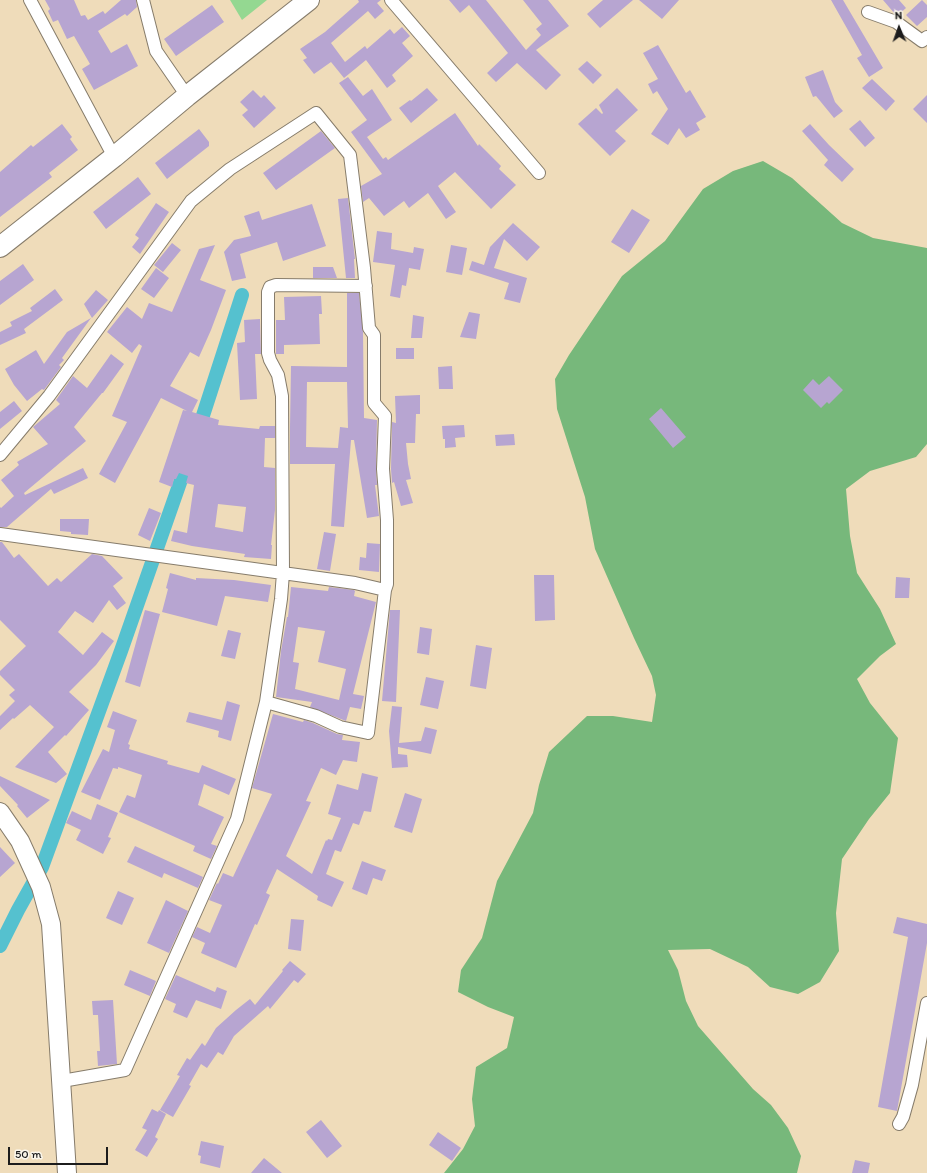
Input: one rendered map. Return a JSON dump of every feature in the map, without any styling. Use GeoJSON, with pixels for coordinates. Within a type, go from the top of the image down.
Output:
{"type":"FeatureCollection","features":[{"type":"Feature","properties":{"kind":"main road"},"geometry":{"type":"LineString","coordinates":[[0,247],[309,0]]}},
{"type":"Feature","properties":{"kind":"main road"},"geometry":{"type":"LineString","coordinates":[[0,812],[20,841],[41,887],[51,924],[67,1173]]}},
{"type":"Feature","properties":{"kind":"street"},"geometry":{"type":"LineString","coordinates":[[30,0],[114,157]]}},
{"type":"Feature","properties":{"kind":"street"},"geometry":{"type":"LineString","coordinates":[[143,0],[156,51],[187,96]]}},
{"type":"Feature","properties":{"kind":"street"},"geometry":{"type":"LineString","coordinates":[[392,0],[539,173]]}},
{"type":"Feature","properties":{"kind":"street"},"geometry":{"type":"LineString","coordinates":[[868,12],[896,22],[922,41],[927,37]]}},
{"type":"Feature","properties":{"kind":"street"},"geometry":{"type":"LineString","coordinates":[[0,455],[49,396],[191,201],[230,169],[316,113],[350,155],[366,286],[369,328],[374,335],[374,403],[385,416],[383,469],[387,520],[387,584],[385,590],[368,733],[340,727],[316,716],[266,702]]}},
{"type":"Feature","properties":{"kind":"street"},"geometry":{"type":"LineString","coordinates":[[62,1081],[125,1070],[237,819],[266,702],[281,599],[283,573],[282,396],[278,375],[268,353],[268,292],[270,287],[276,285],[366,286]]}},
{"type":"Feature","properties":{"kind":"street"},"geometry":{"type":"LineString","coordinates":[[0,534],[355,583],[385,590]]}},
{"type":"Feature","properties":{"kind":"street"},"geometry":{"type":"LineString","coordinates":[[899,1124],[903,1117],[912,1085],[927,1002]]}},
{"type":"Feature","properties":{"kind":"green space"},"geometry":{"type":"Polygon","coordinates":[[[230,0],[267,0],[242,20],[230,0]]]}},
{"type":"Feature","properties":{"kind":"green space"},"geometry":{"type":"Polygon","coordinates":[[[763,161],[792,178],[842,223],[873,238],[927,248],[927,444],[916,457],[870,471],[846,489],[850,536],[857,573],[880,609],[896,644],[880,656],[857,679],[870,703],[898,738],[890,793],[869,819],[842,859],[836,913],[839,951],[820,982],[798,994],[770,987],[748,967],[710,949],[668,950],[678,970],[686,1001],[698,1026],[753,1089],[771,1105],[788,1128],[801,1156],[797,1173],[444,1173],[463,1149],[475,1126],[472,1099],[476,1067],[507,1048],[514,1017],[488,1007],[458,992],[461,970],[482,938],[497,881],[533,813],[539,785],[549,752],[587,716],[613,716],[652,722],[656,695],[652,676],[595,549],[585,497],[557,409],[555,379],[569,355],[622,276],[665,241],[703,189],[733,171],[763,161]]]}},
{"type":"Feature","properties":{"kind":"building"},"geometry":{"type":"Polygon","coordinates":[[[45,0],[74,0],[81,16],[85,15],[88,20],[103,11],[105,14],[121,0],[136,0],[137,7],[127,16],[125,14],[98,31],[111,53],[127,44],[138,66],[94,90],[82,69],[90,64],[74,36],[67,39],[58,20],[53,22],[48,11],[50,9],[45,0]]]}},
{"type":"Feature","properties":{"kind":"building"},"geometry":{"type":"Polygon","coordinates":[[[358,0],[381,0],[377,3],[384,11],[375,19],[368,11],[331,43],[345,62],[365,46],[367,49],[390,29],[394,34],[402,27],[410,36],[402,43],[413,56],[392,75],[396,81],[387,88],[366,60],[344,78],[331,62],[314,74],[303,60],[307,58],[300,49],[325,32],[359,2],[358,0]]]}},
{"type":"Feature","properties":{"kind":"building"},"geometry":{"type":"Polygon","coordinates":[[[449,0],[486,0],[526,50],[541,35],[536,29],[542,24],[523,0],[548,0],[569,26],[536,50],[561,75],[546,90],[517,63],[496,82],[487,73],[508,53],[469,5],[460,13],[449,0]]]}},
{"type":"Feature","properties":{"kind":"building"},"geometry":{"type":"Polygon","coordinates":[[[603,0],[633,0],[600,28],[587,14],[603,0]]]}},
{"type":"Feature","properties":{"kind":"building"},"geometry":{"type":"Polygon","coordinates":[[[639,0],[679,0],[662,19],[639,0]]]}},
{"type":"Feature","properties":{"kind":"building"},"geometry":{"type":"Polygon","coordinates":[[[831,0],[843,0],[883,68],[869,77],[857,58],[862,55],[831,0]]]}},
{"type":"Feature","properties":{"kind":"building"},"geometry":{"type":"Polygon","coordinates":[[[883,0],[899,0],[906,8],[898,15],[895,14],[883,0]]]}},
{"type":"Feature","properties":{"kind":"building"},"geometry":{"type":"Polygon","coordinates":[[[922,0],[927,5],[927,17],[917,26],[906,15],[922,0]]]}},
{"type":"Feature","properties":{"kind":"building"},"geometry":{"type":"Polygon","coordinates":[[[212,5],[224,22],[176,56],[164,39],[212,5]]]}},
{"type":"Feature","properties":{"kind":"building"},"geometry":{"type":"Polygon","coordinates":[[[658,45],[686,93],[690,90],[706,117],[696,123],[700,130],[686,138],[679,128],[668,145],[651,134],[668,109],[657,91],[653,94],[648,84],[658,79],[643,53],[658,45]]]}},
{"type":"Feature","properties":{"kind":"building"},"geometry":{"type":"Polygon","coordinates":[[[587,61],[602,75],[593,84],[578,69],[587,61]]]}},
{"type":"Feature","properties":{"kind":"building"},"geometry":{"type":"Polygon","coordinates":[[[823,70],[835,102],[843,111],[834,118],[816,96],[813,97],[805,77],[823,70]]]}},
{"type":"Feature","properties":{"kind":"building"},"geometry":{"type":"Polygon","coordinates":[[[348,77],[363,96],[372,89],[392,120],[367,137],[383,159],[386,157],[388,160],[455,113],[478,146],[479,144],[501,166],[499,169],[516,185],[491,209],[455,172],[438,186],[456,212],[446,219],[428,193],[409,208],[404,201],[384,216],[369,198],[363,202],[361,186],[382,174],[351,132],[367,120],[339,83],[348,77]]]}},
{"type":"Feature","properties":{"kind":"building"},"geometry":{"type":"Polygon","coordinates":[[[872,79],[895,101],[886,111],[862,88],[872,79]]]}},
{"type":"Feature","properties":{"kind":"building"},"geometry":{"type":"Polygon","coordinates":[[[427,88],[438,100],[411,123],[399,108],[410,100],[411,101],[427,88]]]}},
{"type":"Feature","properties":{"kind":"building"},"geometry":{"type":"Polygon","coordinates":[[[617,88],[638,110],[615,131],[626,141],[610,156],[578,124],[596,108],[602,114],[603,113],[599,105],[617,88]]]}},
{"type":"Feature","properties":{"kind":"building"},"geometry":{"type":"Polygon","coordinates":[[[253,90],[261,98],[264,95],[276,108],[254,128],[242,115],[248,110],[240,102],[253,90]]]}},
{"type":"Feature","properties":{"kind":"building"},"geometry":{"type":"Polygon","coordinates":[[[927,95],[927,123],[913,109],[927,95]]]}},
{"type":"Feature","properties":{"kind":"building"},"geometry":{"type":"Polygon","coordinates":[[[860,120],[875,138],[865,147],[849,129],[860,120]]]}},
{"type":"Feature","properties":{"kind":"building"},"geometry":{"type":"Polygon","coordinates":[[[62,124],[72,137],[70,139],[78,150],[49,173],[52,177],[0,217],[0,172],[31,145],[33,147],[62,124]]]}},
{"type":"Feature","properties":{"kind":"building"},"geometry":{"type":"Polygon","coordinates":[[[810,124],[854,169],[842,182],[824,165],[828,160],[802,131],[810,124]]]}},
{"type":"Feature","properties":{"kind":"building"},"geometry":{"type":"Polygon","coordinates":[[[199,129],[209,142],[209,146],[167,179],[155,163],[199,129]]]}},
{"type":"Feature","properties":{"kind":"building"},"geometry":{"type":"Polygon","coordinates":[[[321,131],[335,148],[276,190],[263,173],[321,131]]]}},
{"type":"Feature","properties":{"kind":"building"},"geometry":{"type":"Polygon","coordinates":[[[138,177],[151,194],[106,229],[93,212],[138,177]]]}},
{"type":"Feature","properties":{"kind":"building"},"geometry":{"type":"Polygon","coordinates":[[[348,198],[355,259],[355,278],[346,278],[338,199],[348,198]]]}},
{"type":"Feature","properties":{"kind":"building"},"geometry":{"type":"Polygon","coordinates":[[[156,203],[169,212],[140,254],[132,247],[139,238],[135,235],[156,203]]]}},
{"type":"Feature","properties":{"kind":"building"},"geometry":{"type":"Polygon","coordinates":[[[312,204],[326,246],[283,261],[277,242],[240,254],[246,278],[232,281],[224,252],[234,240],[251,236],[244,216],[259,211],[262,220],[312,204]]]}},
{"type":"Feature","properties":{"kind":"building"},"geometry":{"type":"Polygon","coordinates":[[[632,209],[650,220],[629,253],[611,242],[632,209]]]}},
{"type":"Feature","properties":{"kind":"building"},"geometry":{"type":"Polygon","coordinates":[[[513,223],[540,247],[527,261],[504,239],[494,268],[527,278],[520,303],[504,299],[509,283],[469,270],[472,261],[484,265],[490,247],[513,223]]]}},
{"type":"Feature","properties":{"kind":"building"},"geometry":{"type":"Polygon","coordinates":[[[377,231],[392,233],[391,249],[413,253],[414,247],[424,249],[420,270],[409,268],[406,286],[402,285],[400,298],[390,296],[395,265],[373,262],[377,231]]]}},
{"type":"Feature","properties":{"kind":"building"},"geometry":{"type":"Polygon","coordinates":[[[172,243],[181,250],[163,272],[154,265],[172,243]]]}},
{"type":"Feature","properties":{"kind":"building"},"geometry":{"type":"Polygon","coordinates":[[[215,245],[200,280],[226,290],[199,357],[190,352],[170,386],[198,400],[192,412],[219,420],[218,425],[259,429],[260,426],[275,426],[275,438],[265,438],[264,467],[275,468],[275,510],[271,559],[244,557],[245,554],[192,546],[171,541],[174,530],[187,533],[194,485],[186,483],[188,476],[179,473],[176,479],[174,479],[172,487],[159,482],[183,410],[187,411],[161,398],[115,483],[99,474],[127,422],[112,416],[142,346],[139,344],[132,353],[107,332],[127,307],[142,319],[149,303],[172,312],[199,249],[215,245]],[[218,504],[215,527],[243,532],[246,507],[218,504]]]}},
{"type":"Feature","properties":{"kind":"building"},"geometry":{"type":"Polygon","coordinates":[[[451,245],[467,248],[462,275],[446,272],[451,245]]]}},
{"type":"Feature","properties":{"kind":"building"},"geometry":{"type":"Polygon","coordinates":[[[23,264],[34,280],[0,305],[0,281],[23,264]]]}},
{"type":"Feature","properties":{"kind":"building"},"geometry":{"type":"Polygon","coordinates":[[[313,267],[333,267],[337,278],[313,278],[313,267]]]}},
{"type":"Feature","properties":{"kind":"building"},"geometry":{"type":"Polygon","coordinates":[[[156,268],[169,278],[154,298],[141,289],[156,268]]]}},
{"type":"Feature","properties":{"kind":"building"},"geometry":{"type":"Polygon","coordinates":[[[55,289],[63,300],[24,329],[26,333],[0,345],[0,332],[12,326],[10,322],[32,311],[30,308],[55,289]]]}},
{"type":"Feature","properties":{"kind":"building"},"geometry":{"type":"Polygon","coordinates":[[[96,290],[108,300],[92,318],[84,304],[96,290]]]}},
{"type":"Feature","properties":{"kind":"building"},"geometry":{"type":"Polygon","coordinates":[[[347,293],[359,293],[363,332],[364,418],[377,420],[377,485],[375,485],[379,516],[367,518],[354,440],[351,440],[344,527],[331,526],[335,464],[290,464],[291,366],[347,367],[347,293]],[[307,382],[306,447],[338,448],[340,427],[348,428],[347,382],[307,382]]]}},
{"type":"Feature","properties":{"kind":"building"},"geometry":{"type":"Polygon","coordinates":[[[321,296],[322,314],[319,314],[320,344],[284,345],[284,354],[276,354],[276,320],[285,320],[284,297],[321,296]]]}},
{"type":"Feature","properties":{"kind":"building"},"geometry":{"type":"Polygon","coordinates":[[[469,312],[480,314],[476,339],[460,337],[469,312]]]}},
{"type":"Feature","properties":{"kind":"building"},"geometry":{"type":"Polygon","coordinates":[[[413,315],[424,317],[422,338],[411,338],[413,315]]]}},
{"type":"Feature","properties":{"kind":"building"},"geometry":{"type":"Polygon","coordinates":[[[91,318],[62,358],[64,360],[59,365],[61,367],[44,390],[42,389],[27,401],[14,385],[5,369],[36,350],[44,364],[67,332],[91,318]]]}},
{"type":"Feature","properties":{"kind":"building"},"geometry":{"type":"Polygon","coordinates":[[[260,319],[261,354],[255,354],[257,399],[240,400],[237,343],[245,342],[244,320],[260,319]]]}},
{"type":"Feature","properties":{"kind":"building"},"geometry":{"type":"Polygon","coordinates":[[[396,348],[414,348],[414,359],[396,359],[396,348]]]}},
{"type":"Feature","properties":{"kind":"building"},"geometry":{"type":"Polygon","coordinates":[[[111,354],[124,364],[103,393],[74,427],[86,441],[24,493],[25,495],[83,468],[88,478],[54,494],[51,489],[7,527],[0,527],[0,507],[1,508],[14,496],[1,480],[19,465],[17,462],[48,444],[33,427],[60,404],[56,400],[73,376],[87,388],[111,354]]]}},
{"type":"Feature","properties":{"kind":"building"},"geometry":{"type":"Polygon","coordinates":[[[452,366],[453,389],[439,389],[438,367],[452,366]]]}},
{"type":"Feature","properties":{"kind":"building"},"geometry":{"type":"Polygon","coordinates":[[[829,376],[843,390],[829,404],[827,402],[821,408],[803,390],[813,379],[819,385],[829,376]]]}},
{"type":"Feature","properties":{"kind":"building"},"geometry":{"type":"Polygon","coordinates":[[[420,395],[420,414],[416,414],[415,443],[406,443],[411,479],[406,480],[413,503],[401,506],[394,482],[392,483],[391,469],[392,422],[396,423],[395,396],[420,395]]]}},
{"type":"Feature","properties":{"kind":"building"},"geometry":{"type":"Polygon","coordinates":[[[14,401],[22,411],[0,429],[0,412],[14,401]]]}},
{"type":"Feature","properties":{"kind":"building"},"geometry":{"type":"Polygon","coordinates":[[[661,408],[686,437],[673,448],[649,419],[661,408]]]}},
{"type":"Feature","properties":{"kind":"building"},"geometry":{"type":"Polygon","coordinates":[[[464,425],[465,437],[455,438],[456,447],[445,448],[445,439],[443,439],[442,426],[464,425]]]}},
{"type":"Feature","properties":{"kind":"building"},"geometry":{"type":"Polygon","coordinates":[[[514,434],[515,445],[496,446],[495,435],[514,434]]]}},
{"type":"Feature","properties":{"kind":"building"},"geometry":{"type":"Polygon","coordinates":[[[149,508],[161,513],[150,541],[138,535],[149,508]]]}},
{"type":"Feature","properties":{"kind":"building"},"geometry":{"type":"Polygon","coordinates":[[[60,519],[89,519],[88,535],[71,534],[71,532],[60,531],[60,519]]]}},
{"type":"Feature","properties":{"kind":"building"},"geometry":{"type":"Polygon","coordinates":[[[324,532],[336,534],[330,571],[317,569],[324,532]]]}},
{"type":"Feature","properties":{"kind":"building"},"geometry":{"type":"Polygon","coordinates":[[[0,542],[2,542],[14,558],[19,554],[48,586],[57,578],[61,582],[92,554],[102,556],[123,578],[113,586],[126,603],[117,610],[109,600],[93,623],[75,611],[58,632],[83,655],[102,632],[114,641],[96,665],[69,692],[89,710],[66,736],[65,735],[48,752],[67,774],[56,783],[15,767],[54,727],[30,705],[0,730],[0,716],[15,701],[9,695],[15,690],[0,675],[0,671],[26,646],[0,620],[0,542]]]}},
{"type":"Feature","properties":{"kind":"building"},"geometry":{"type":"Polygon","coordinates":[[[367,543],[380,544],[379,572],[359,570],[360,557],[366,558],[367,543]]]}},
{"type":"Feature","properties":{"kind":"building"},"geometry":{"type":"Polygon","coordinates":[[[170,573],[196,580],[196,578],[234,580],[271,585],[268,602],[225,596],[217,626],[162,612],[168,589],[166,588],[170,573]]]}},
{"type":"Feature","properties":{"kind":"building"},"geometry":{"type":"Polygon","coordinates":[[[534,575],[554,575],[555,620],[535,621],[534,575]]]}},
{"type":"Feature","properties":{"kind":"building"},"geometry":{"type":"Polygon","coordinates":[[[896,577],[910,578],[909,598],[895,598],[896,577]]]}},
{"type":"Feature","properties":{"kind":"building"},"geometry":{"type":"Polygon","coordinates":[[[291,587],[328,591],[329,587],[354,590],[354,596],[376,602],[353,694],[364,696],[361,709],[350,707],[346,721],[310,707],[312,702],[276,697],[281,651],[288,617],[291,587]],[[298,627],[293,662],[299,663],[295,689],[339,700],[346,669],[318,662],[325,631],[298,627]]]}},
{"type":"Feature","properties":{"kind":"building"},"geometry":{"type":"Polygon","coordinates":[[[145,610],[160,614],[140,687],[125,682],[145,610]]]}},
{"type":"Feature","properties":{"kind":"building"},"geometry":{"type":"Polygon","coordinates":[[[390,610],[400,610],[396,702],[382,701],[390,610]]]}},
{"type":"Feature","properties":{"kind":"building"},"geometry":{"type":"Polygon","coordinates":[[[420,627],[432,629],[429,655],[417,653],[420,627]]]}},
{"type":"Feature","properties":{"kind":"building"},"geometry":{"type":"Polygon","coordinates":[[[228,630],[241,633],[235,659],[221,656],[228,630]]]}},
{"type":"Feature","properties":{"kind":"building"},"geometry":{"type":"Polygon","coordinates":[[[476,645],[492,648],[486,689],[470,686],[476,645]]]}},
{"type":"Feature","properties":{"kind":"building"},"geometry":{"type":"Polygon","coordinates":[[[426,677],[444,681],[438,709],[420,705],[426,677]]]}},
{"type":"Feature","properties":{"kind":"building"},"geometry":{"type":"Polygon","coordinates":[[[227,701],[240,705],[231,741],[218,737],[219,731],[186,722],[189,712],[222,720],[227,701]]]}},
{"type":"Feature","properties":{"kind":"building"},"geometry":{"type":"Polygon","coordinates":[[[392,706],[402,707],[399,743],[421,741],[425,727],[437,730],[431,754],[398,747],[398,754],[407,755],[408,767],[392,768],[389,731],[392,706]]]}},
{"type":"Feature","properties":{"kind":"building"},"geometry":{"type":"Polygon","coordinates":[[[113,711],[137,720],[128,744],[130,745],[129,749],[168,761],[167,764],[199,773],[202,765],[236,779],[229,795],[204,784],[198,805],[224,817],[211,844],[217,846],[211,859],[193,851],[195,846],[119,812],[127,795],[135,798],[142,775],[118,767],[118,769],[113,768],[100,800],[81,792],[103,749],[109,752],[115,730],[107,727],[113,711]]]}},
{"type":"Feature","properties":{"kind":"building"},"geometry":{"type":"Polygon","coordinates":[[[273,714],[303,722],[304,720],[337,734],[343,735],[342,740],[360,742],[357,762],[343,760],[336,775],[321,768],[306,801],[311,802],[286,856],[312,874],[326,840],[332,840],[341,818],[328,814],[337,784],[358,790],[362,773],[378,777],[371,812],[364,811],[359,825],[353,823],[341,852],[335,850],[326,874],[344,882],[332,907],[317,900],[318,896],[277,869],[266,893],[270,895],[257,925],[255,924],[236,968],[201,953],[205,943],[192,937],[197,927],[210,933],[222,905],[209,900],[223,873],[233,877],[272,794],[252,788],[273,714]]]}},
{"type":"Feature","properties":{"kind":"building"},"geometry":{"type":"Polygon","coordinates":[[[0,776],[50,800],[27,818],[17,806],[18,805],[0,786],[0,776]]]}},
{"type":"Feature","properties":{"kind":"building"},"geometry":{"type":"Polygon","coordinates":[[[405,793],[422,799],[412,833],[394,827],[405,793]]]}},
{"type":"Feature","properties":{"kind":"building"},"geometry":{"type":"Polygon","coordinates":[[[97,804],[118,813],[108,837],[111,838],[103,854],[76,840],[81,830],[66,823],[72,811],[91,820],[97,804]]]}},
{"type":"Feature","properties":{"kind":"building"},"geometry":{"type":"Polygon","coordinates":[[[135,846],[203,877],[198,888],[164,873],[162,878],[127,862],[135,846]]]}},
{"type":"Feature","properties":{"kind":"building"},"geometry":{"type":"Polygon","coordinates":[[[0,847],[15,863],[0,877],[0,847]]]}},
{"type":"Feature","properties":{"kind":"building"},"geometry":{"type":"Polygon","coordinates":[[[362,861],[386,870],[382,881],[373,878],[367,895],[352,889],[362,861]]]}},
{"type":"Feature","properties":{"kind":"building"},"geometry":{"type":"Polygon","coordinates":[[[118,891],[134,898],[122,925],[106,918],[118,891]]]}},
{"type":"Feature","properties":{"kind":"building"},"geometry":{"type":"Polygon","coordinates":[[[166,900],[188,911],[169,953],[147,943],[166,900]]]}},
{"type":"Feature","properties":{"kind":"building"},"geometry":{"type":"Polygon","coordinates":[[[897,917],[927,924],[927,943],[897,1111],[878,1107],[908,937],[893,933],[897,917]]]}},
{"type":"Feature","properties":{"kind":"building"},"geometry":{"type":"Polygon","coordinates":[[[291,919],[304,920],[301,951],[288,949],[291,919]]]}},
{"type":"Feature","properties":{"kind":"building"},"geometry":{"type":"Polygon","coordinates":[[[290,961],[306,974],[298,983],[294,980],[270,1009],[268,1006],[234,1036],[223,1055],[218,1052],[207,1068],[201,1064],[189,1085],[191,1086],[173,1117],[160,1110],[180,1076],[177,1075],[187,1058],[190,1060],[202,1043],[205,1046],[216,1028],[250,999],[255,1005],[290,961]]]}},
{"type":"Feature","properties":{"kind":"building"},"geometry":{"type":"Polygon","coordinates":[[[130,970],[156,981],[150,996],[124,985],[130,970]]]}},
{"type":"Feature","properties":{"kind":"building"},"geometry":{"type":"Polygon","coordinates":[[[176,975],[215,992],[217,987],[227,991],[221,1009],[196,1000],[187,1018],[173,1012],[176,1004],[165,999],[176,975]]]}},
{"type":"Feature","properties":{"kind":"building"},"geometry":{"type":"Polygon","coordinates":[[[113,1000],[117,1064],[98,1066],[97,1051],[100,1051],[98,1015],[93,1015],[92,1001],[113,1000]]]}},
{"type":"Feature","properties":{"kind":"building"},"geometry":{"type":"Polygon","coordinates":[[[152,1109],[158,1112],[159,1110],[166,1114],[155,1137],[158,1139],[147,1157],[135,1150],[147,1130],[142,1128],[152,1109]]]}},
{"type":"Feature","properties":{"kind":"building"},"geometry":{"type":"Polygon","coordinates":[[[321,1120],[342,1146],[327,1158],[306,1132],[321,1120]]]}},
{"type":"Feature","properties":{"kind":"building"},"geometry":{"type":"Polygon","coordinates":[[[438,1132],[461,1148],[452,1161],[429,1145],[438,1132]]]}},
{"type":"Feature","properties":{"kind":"building"},"geometry":{"type":"Polygon","coordinates":[[[201,1141],[224,1146],[220,1168],[200,1163],[201,1156],[198,1155],[201,1141]]]}},
{"type":"Feature","properties":{"kind":"building"},"geometry":{"type":"Polygon","coordinates":[[[264,1158],[282,1173],[251,1173],[264,1158]]]}},
{"type":"Feature","properties":{"kind":"building"},"geometry":{"type":"Polygon","coordinates":[[[855,1160],[870,1163],[868,1173],[852,1173],[855,1160]]]}},
{"type":"Feature","properties":{"kind":"waterway"},"geometry":{"type":"LineString","coordinates":[[197,434],[242,295]]}},
{"type":"Feature","properties":{"kind":"waterway"},"geometry":{"type":"LineString","coordinates":[[0,946],[42,867],[121,651],[189,457]]}}]}
